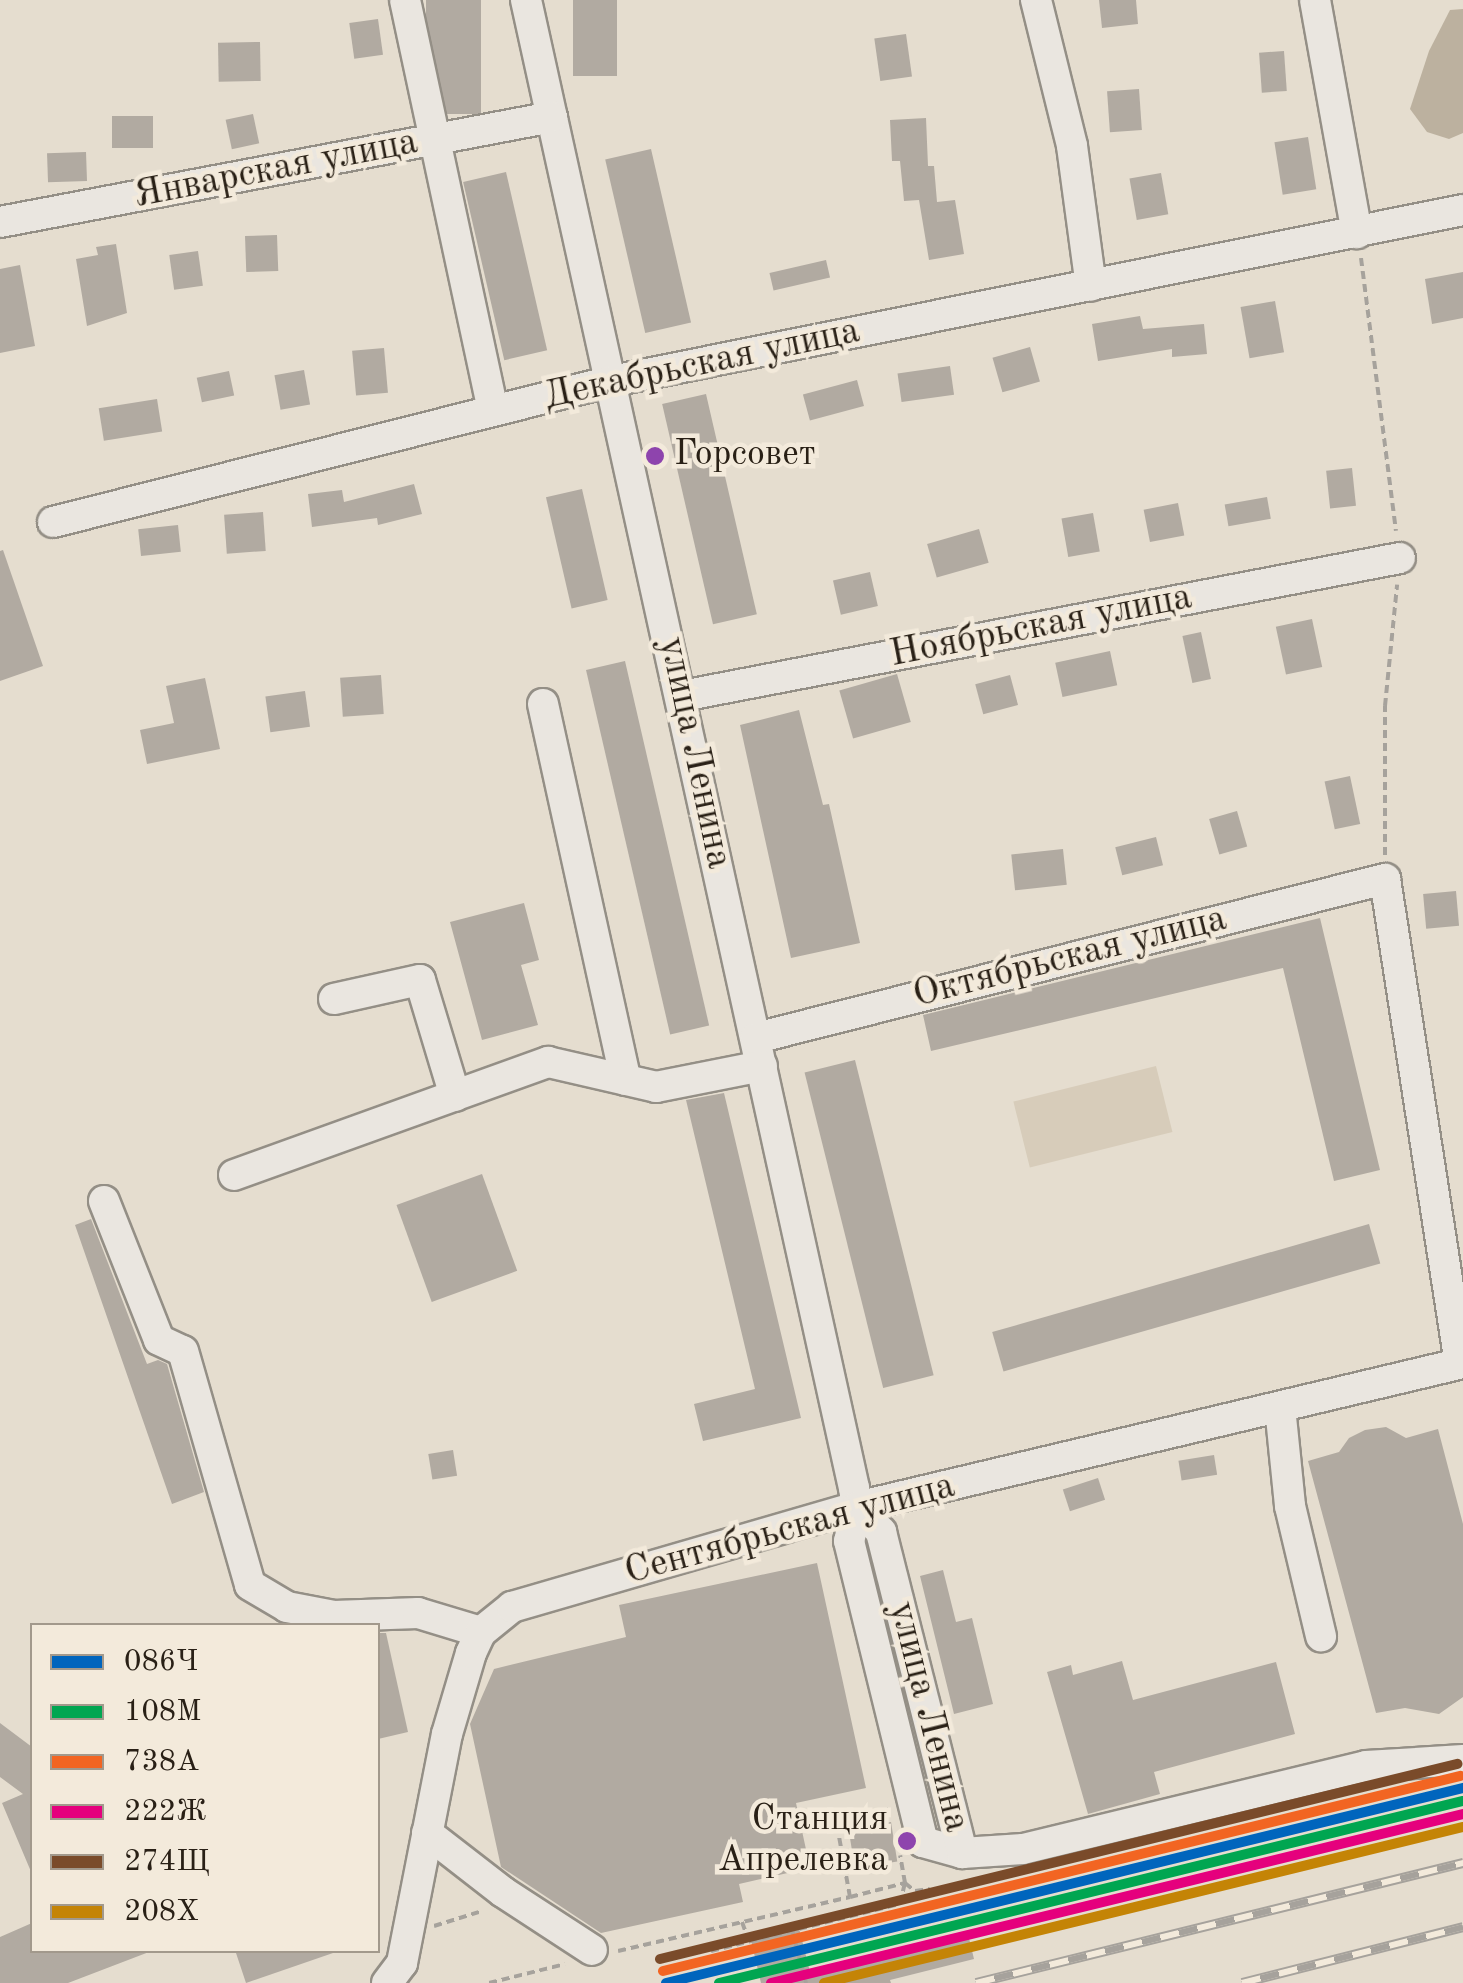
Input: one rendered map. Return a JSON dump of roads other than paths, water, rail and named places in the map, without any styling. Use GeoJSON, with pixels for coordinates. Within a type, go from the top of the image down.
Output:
{"type":"FeatureCollection","features":[{"type":"Feature","properties":{"kind":"street"},"geometry":{"type":"LineString","coordinates":[[405,0],[493,410]]}},
{"type":"Feature","properties":{"kind":"street","name":"улица Ленина"},"geometry":{"type":"LineString","coordinates":[[526,0],[858,1507],[881,1532],[962,1852],[1023,1848],[1366,1766],[1463,1760]]}},
{"type":"Feature","properties":{"kind":"street"},"geometry":{"type":"LineString","coordinates":[[1036,0],[1072,146],[1091,286]]}},
{"type":"Feature","properties":{"kind":"street"},"geometry":{"type":"LineString","coordinates":[[1316,0],[1358,233]]}},
{"type":"Feature","properties":{"kind":"street","name":"Январская улица"},"geometry":{"type":"LineString","coordinates":[[0,222],[552,117]]}},
{"type":"Feature","properties":{"kind":"street","name":"Декабрьская улица"},"geometry":{"type":"LineString","coordinates":[[53,522],[612,382],[1463,210]]}},
{"type":"Feature","properties":{"kind":"street","name":"Ноябрьская улица"},"geometry":{"type":"LineString","coordinates":[[682,696],[1400,558]]}},
{"type":"Feature","properties":{"kind":"street"},"geometry":{"type":"LineString","coordinates":[[544,704],[626,1080]]}},
{"type":"Feature","properties":{"kind":"street","name":"Октябрьская улица"},"geometry":{"type":"LineString","coordinates":[[234,1175],[548,1062],[656,1088],[759,1052],[1384,879],[1462,1363]]}},
{"type":"Feature","properties":{"kind":"street"},"geometry":{"type":"LineString","coordinates":[[334,1000],[420,980],[454,1096]]}},
{"type":"Feature","properties":{"kind":"street"},"geometry":{"type":"LineString","coordinates":[[104,1201],[159,1340],[183,1352],[250,1585],[287,1607],[334,1616],[418,1613],[481,1632],[447,1734],[402,1963],[387,1983]]}},
{"type":"Feature","properties":{"kind":"street","name":"Сентябрьская улица"},"geometry":{"type":"LineString","coordinates":[[481,1632],[512,1607],[858,1507],[1462,1363]]}},
{"type":"Feature","properties":{"kind":"street"},"geometry":{"type":"LineString","coordinates":[[1280,1407],[1290,1506],[1322,1636]]}},
{"type":"Feature","properties":{"kind":"street"},"geometry":{"type":"LineString","coordinates":[[428,1833],[590,1955]]}},
{"type":"Feature","properties":{"kind":"railway"},"geometry":{"type":"LineString","coordinates":[[976,1983],[1463,1863]]}},
{"type":"Feature","properties":{"kind":"railway"},"geometry":{"type":"LineString","coordinates":[[1242,1983],[1463,1927]]}},
{"type":"Feature","properties":{"kind":"place","name":"Горсовет"},"geometry":{"type":"Point","coordinates":[655,456]}},
{"type":"Feature","properties":{"kind":"place","name":"Станция Апрелевка"},"geometry":{"type":"Point","coordinates":[907,1841]}}]}
